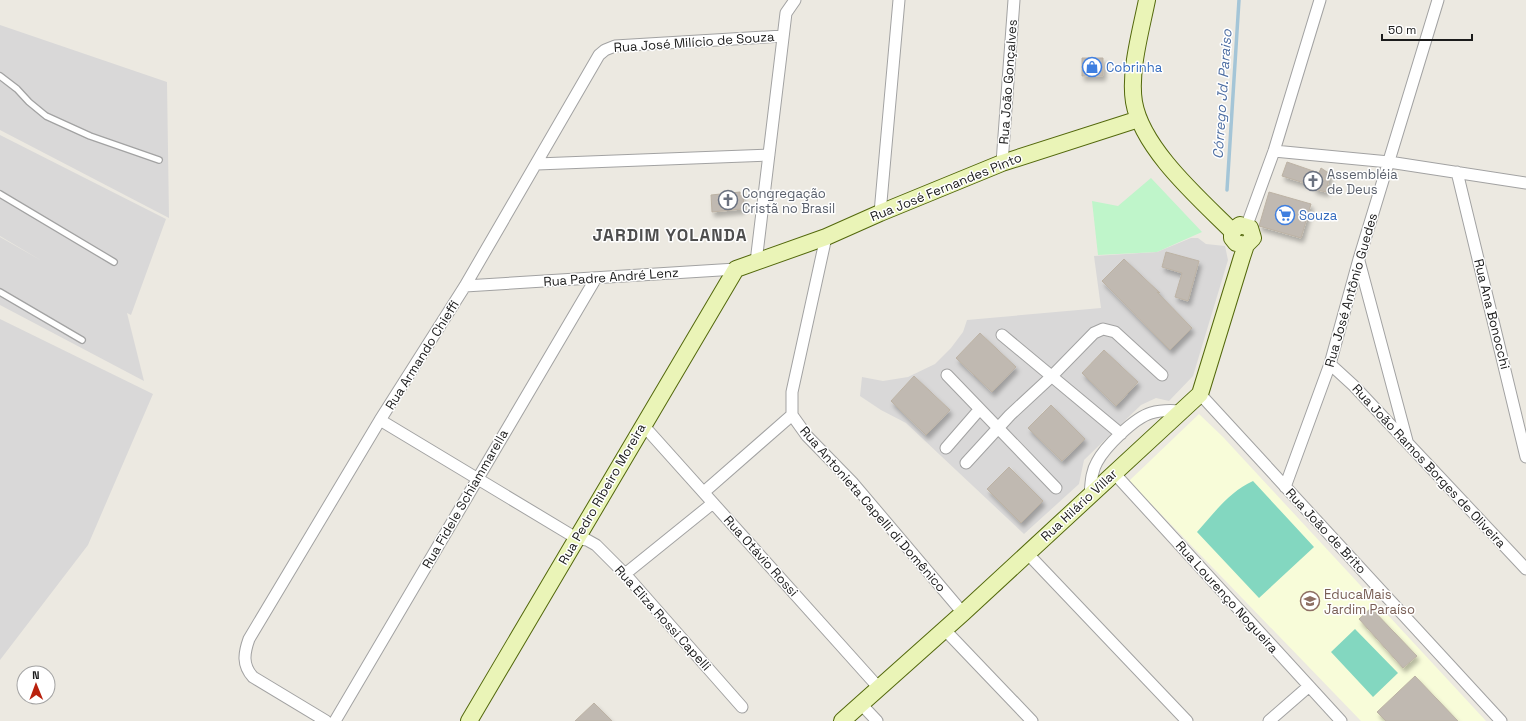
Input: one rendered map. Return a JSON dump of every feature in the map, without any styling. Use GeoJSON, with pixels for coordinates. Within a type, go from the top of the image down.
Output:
{"type":"FeatureCollection","features":[{"type":"Feature","properties":{"kind":"street"},"geometry":{"type":"LineString","coordinates":[[756,262],[786,13],[795,0]]}},
{"type":"Feature","properties":{"kind":"street"},"geometry":{"type":"LineString","coordinates":[[880,212],[899,0]]}},
{"type":"Feature","properties":{"kind":"street","name":"Rua João Gonçalves"},"geometry":{"type":"LineString","coordinates":[[1002,163],[1014,0]]}},
{"type":"Feature","properties":{"kind":"street"},"geometry":{"type":"LineString","coordinates":[[1147,0],[1134,81],[1134,102],[1139,119],[1154,146],[1174,172],[1239,228]]}},
{"type":"Feature","properties":{"kind":"street"},"geometry":{"type":"LineString","coordinates":[[1200,394],[1246,245],[1239,245],[1234,241],[1274,151],[1320,0]]}},
{"type":"Feature","properties":{"kind":"street","name":"Rua José Antônio Guedes"},"geometry":{"type":"LineString","coordinates":[[1285,487],[1330,364],[1359,259],[1438,0]]}},
{"type":"Feature","properties":{"kind":"street","name":"Rua José Milício de Souza"},"geometry":{"type":"LineString","coordinates":[[605,50],[615,46],[783,36]]}},
{"type":"Feature","properties":{"kind":"street","name":"Rua Armando Chieffi"},"geometry":{"type":"LineString","coordinates":[[326,721],[253,677],[247,671],[245,651],[249,639],[380,420],[465,286],[599,55],[605,50]]}},
{"type":"Feature","properties":{"kind":"street","name":"Rua José Fernandes Pinto"},"geometry":{"type":"LineString","coordinates":[[756,262],[826,237],[880,212],[1002,163],[1139,119]]}},
{"type":"Feature","properties":{"kind":"street"},"geometry":{"type":"LineString","coordinates":[[1274,151],[1389,162],[1526,183]]}},
{"type":"Feature","properties":{"kind":"street"},"geometry":{"type":"LineString","coordinates":[[537,164],[769,155]]}},
{"type":"Feature","properties":{"kind":"street","name":"Rua Ana Bonocchi"},"geometry":{"type":"LineString","coordinates":[[1457,172],[1526,457]]}},
{"type":"Feature","properties":{"kind":"street","name":"Rua Antonieta Capelli di Domênico"},"geometry":{"type":"LineString","coordinates":[[826,237],[795,374],[792,392],[792,415],[807,436],[852,482],[963,613]]}},
{"type":"Feature","properties":{"kind":"street"},"geometry":{"type":"LineString","coordinates":[[1359,259],[1407,444]]}},
{"type":"Feature","properties":{"kind":"street","name":"Rua Padre André Lenz"},"geometry":{"type":"LineString","coordinates":[[465,286],[736,269],[756,262]]}},
{"type":"Feature","properties":{"kind":"street","name":"Rua Pedro Ribeiro Moreira"},"geometry":{"type":"LineString","coordinates":[[469,721],[643,424],[736,269]]}},
{"type":"Feature","properties":{"kind":"street","name":"Rua Fidele Schiammarella"},"geometry":{"type":"LineString","coordinates":[[335,721],[596,278]]}},
{"type":"Feature","properties":{"kind":"street"},"geometry":{"type":"LineString","coordinates":[[966,463],[997,428],[1051,377],[1094,333],[1104,329],[1115,332],[1162,376]]}},
{"type":"Feature","properties":{"kind":"street"},"geometry":{"type":"LineString","coordinates":[[1002,335],[1121,434]]}},
{"type":"Feature","properties":{"kind":"street","name":"Rua João Ramos Borges de Oliveira"},"geometry":{"type":"LineString","coordinates":[[1330,364],[1354,386],[1407,444],[1522,557],[1526,569]]}},
{"type":"Feature","properties":{"kind":"street"},"geometry":{"type":"LineString","coordinates":[[947,376],[1056,488]]}},
{"type":"Feature","properties":{"kind":"street","name":"Rua Hilário Villar"},"geometry":{"type":"LineString","coordinates":[[842,721],[963,613],[1200,394]]}},
{"type":"Feature","properties":{"kind":"street","name":"Rua João de Brito"},"geometry":{"type":"LineString","coordinates":[[1200,394],[1502,721]]}},
{"type":"Feature","properties":{"kind":"street"},"geometry":{"type":"LineString","coordinates":[[946,448],[979,410]]}},
{"type":"Feature","properties":{"kind":"street"},"geometry":{"type":"LineString","coordinates":[[1090,495],[1091,478],[1096,463],[1105,450],[1121,434],[1149,413],[1165,410],[1181,411]]}},
{"type":"Feature","properties":{"kind":"street"},"geometry":{"type":"LineString","coordinates":[[704,492],[792,415]]}},
{"type":"Feature","properties":{"kind":"street","name":"Rua Eliza Rossi Capelli"},"geometry":{"type":"LineString","coordinates":[[380,420],[576,538],[587,540],[596,545],[625,574],[742,708]]}},
{"type":"Feature","properties":{"kind":"street","name":"Rua Otávio Rossi"},"geometry":{"type":"LineString","coordinates":[[643,424],[879,688]]}},
{"type":"Feature","properties":{"kind":"street","name":"Rua Lourenço Nogueira"},"geometry":{"type":"LineString","coordinates":[[1114,473],[1340,721]]}},
{"type":"Feature","properties":{"kind":"street"},"geometry":{"type":"LineString","coordinates":[[625,574],[713,503]]}},
{"type":"Feature","properties":{"kind":"street"},"geometry":{"type":"LineString","coordinates":[[1028,553],[1187,721]]}},
{"type":"Feature","properties":{"kind":"street"},"geometry":{"type":"LineString","coordinates":[[944,629],[1032,721]]}},
{"type":"Feature","properties":{"kind":"street"},"geometry":{"type":"LineString","coordinates":[[1269,721],[1308,687]]}},
{"type":"Feature","properties":{"kind":"street"},"geometry":{"type":"LineString","coordinates":[[861,704],[877,721]]}},
{"type":"Feature","properties":{"kind":"lane"},"geometry":{"type":"LineString","coordinates":[[0,76],[17,88],[29,102],[46,116],[90,136],[159,160]]}},
{"type":"Feature","properties":{"kind":"lane"},"geometry":{"type":"LineString","coordinates":[[0,194],[114,262]]}},
{"type":"Feature","properties":{"kind":"lane"},"geometry":{"type":"LineString","coordinates":[[0,292],[82,340]]}},
{"type":"Feature","properties":{"kind":"shaded area"},"geometry":{"type":"Polygon","coordinates":[[[0,25],[167,82],[169,218],[0,130],[0,25]]]}},
{"type":"Feature","properties":{"kind":"shaded area"},"geometry":{"type":"Polygon","coordinates":[[[0,135],[166,219],[131,315],[127,313],[144,381],[0,305],[0,237],[42,261],[0,236],[0,135]]]}},
{"type":"Feature","properties":{"kind":"shaded area"},"geometry":{"type":"Polygon","coordinates":[[[1151,178],[1202,232],[1157,252],[1098,255],[1092,201],[1118,206],[1151,178]]]}},
{"type":"Feature","properties":{"kind":"shaded area"},"geometry":{"type":"Polygon","coordinates":[[[1191,238],[1198,238],[1206,244],[1225,246],[1228,260],[1193,376],[1169,401],[1156,398],[1141,405],[1084,460],[1079,484],[1024,534],[906,423],[881,410],[860,396],[862,377],[883,381],[908,377],[935,364],[951,348],[963,332],[967,320],[1101,308],[1094,256],[1157,252],[1191,238]],[[1166,253],[1162,267],[1183,271],[1175,297],[1188,301],[1199,262],[1166,253]],[[1124,259],[1102,281],[1112,291],[1134,269],[1124,259]],[[1142,276],[1120,298],[1129,307],[1152,285],[1142,276]],[[1159,294],[1150,302],[1156,308],[1151,313],[1145,307],[1136,316],[1170,350],[1179,341],[1173,335],[1178,330],[1184,336],[1192,328],[1159,294]],[[980,333],[971,342],[979,349],[973,355],[966,348],[956,358],[992,391],[1001,382],[995,376],[1000,371],[1006,377],[1015,367],[980,333]],[[1104,350],[1096,358],[1102,364],[1097,369],[1091,363],[1082,373],[1116,405],[1125,397],[1119,391],[1124,386],[1130,391],[1138,383],[1104,350]],[[914,377],[906,385],[913,392],[908,398],[900,391],[891,401],[926,435],[936,425],[930,419],[934,414],[941,420],[950,410],[914,377]],[[1051,405],[1042,413],[1049,420],[1043,426],[1036,420],[1028,428],[1062,461],[1071,453],[1065,446],[1071,441],[1077,447],[1084,439],[1051,405]],[[1010,467],[1001,475],[1007,481],[1001,487],[995,481],[987,490],[1020,523],[1030,514],[1024,508],[1029,503],[1035,508],[1043,501],[1010,467]]]}},
{"type":"Feature","properties":{"kind":"shaded area"},"geometry":{"type":"Polygon","coordinates":[[[0,319],[153,394],[88,545],[0,660],[0,319]]]}},
{"type":"Feature","properties":{"kind":"shaded area","name":"EducaMais Jardim Paraíso"},"geometry":{"type":"Polygon","coordinates":[[[1199,414],[1223,437],[1486,721],[1361,721],[1129,481],[1199,414]]]}},
{"type":"Feature","properties":{"kind":"green space"},"geometry":{"type":"Polygon","coordinates":[[[1253,481],[1314,547],[1259,598],[1197,532],[1229,497],[1253,481]]]}},
{"type":"Feature","properties":{"kind":"green space"},"geometry":{"type":"Polygon","coordinates":[[[1355,629],[1398,673],[1373,697],[1331,652],[1355,629]]]}},
{"type":"Feature","properties":{"kind":"building","name":"Cobrinha"},"geometry":{"type":"Polygon","coordinates":[[[1082,58],[1103,58],[1103,76],[1082,76],[1082,58]]]}},
{"type":"Feature","properties":{"kind":"building","name":"Assembléia de Deus"},"geometry":{"type":"Polygon","coordinates":[[[1287,162],[1319,173],[1321,168],[1330,174],[1326,192],[1314,189],[1314,186],[1282,176],[1287,162]]]}},
{"type":"Feature","properties":{"kind":"building","name":"Congregação Cristã no Brasil"},"geometry":{"type":"Polygon","coordinates":[[[740,192],[740,196],[743,195],[744,205],[742,205],[742,209],[712,212],[711,195],[740,192]]]}},
{"type":"Feature","properties":{"kind":"building","name":"Souza"},"geometry":{"type":"Polygon","coordinates":[[[1269,192],[1311,204],[1301,238],[1259,226],[1269,192]]]}},
{"type":"Feature","properties":{"kind":"building"},"geometry":{"type":"Polygon","coordinates":[[[1166,252],[1199,261],[1188,301],[1175,297],[1182,273],[1162,267],[1166,252]]]}},
{"type":"Feature","properties":{"kind":"building"},"geometry":{"type":"Polygon","coordinates":[[[1124,259],[1160,293],[1157,292],[1192,328],[1170,350],[1102,281],[1124,259]]]}},
{"type":"Feature","properties":{"kind":"building"},"geometry":{"type":"Polygon","coordinates":[[[980,333],[1016,367],[992,392],[956,358],[980,333]]]}},
{"type":"Feature","properties":{"kind":"building"},"geometry":{"type":"Polygon","coordinates":[[[1104,350],[1138,382],[1116,406],[1082,373],[1104,350]]]}},
{"type":"Feature","properties":{"kind":"building"},"geometry":{"type":"Polygon","coordinates":[[[914,376],[950,410],[926,435],[891,401],[914,376]]]}},
{"type":"Feature","properties":{"kind":"building"},"geometry":{"type":"Polygon","coordinates":[[[1051,405],[1085,439],[1062,461],[1028,428],[1051,405]]]}},
{"type":"Feature","properties":{"kind":"building"},"geometry":{"type":"Polygon","coordinates":[[[1009,467],[1043,501],[1021,523],[987,489],[1009,467]]]}},
{"type":"Feature","properties":{"kind":"building"},"geometry":{"type":"Polygon","coordinates":[[[1371,608],[1417,656],[1403,668],[1359,619],[1371,608]]]}},
{"type":"Feature","properties":{"kind":"building"},"geometry":{"type":"Polygon","coordinates":[[[1415,676],[1458,721],[1386,721],[1377,712],[1415,676]]]}},
{"type":"Feature","properties":{"kind":"building"},"geometry":{"type":"Polygon","coordinates":[[[594,703],[612,721],[575,721],[594,703]]]}},
{"type":"Feature","properties":{"kind":"waterway","name":"Córrego Jd. Paraiso"},"geometry":{"type":"LineString","coordinates":[[1227,190],[1239,0]]}},
{"type":"Feature","properties":{"kind":"place","name":"Cobrinha"},"geometry":{"type":"Point","coordinates":[1092,67]}},
{"type":"Feature","properties":{"kind":"place","name":"Assembléia de Deus"},"geometry":{"type":"Point","coordinates":[1313,181]}},
{"type":"Feature","properties":{"kind":"place","name":"Congregação Cristã no Brasil"},"geometry":{"type":"Point","coordinates":[728,200]}},
{"type":"Feature","properties":{"kind":"place","name":"Souza"},"geometry":{"type":"Point","coordinates":[1285,215]}},
{"type":"Feature","properties":{"kind":"place","name":"EducaMais Jardim Paraíso"},"geometry":{"type":"Point","coordinates":[1310,601]}},
{"type":"Feature","properties":{"kind":"district","name":"JARDIM YOLANDA"},"geometry":{"type":"Point","coordinates":[670,235]}}]}
